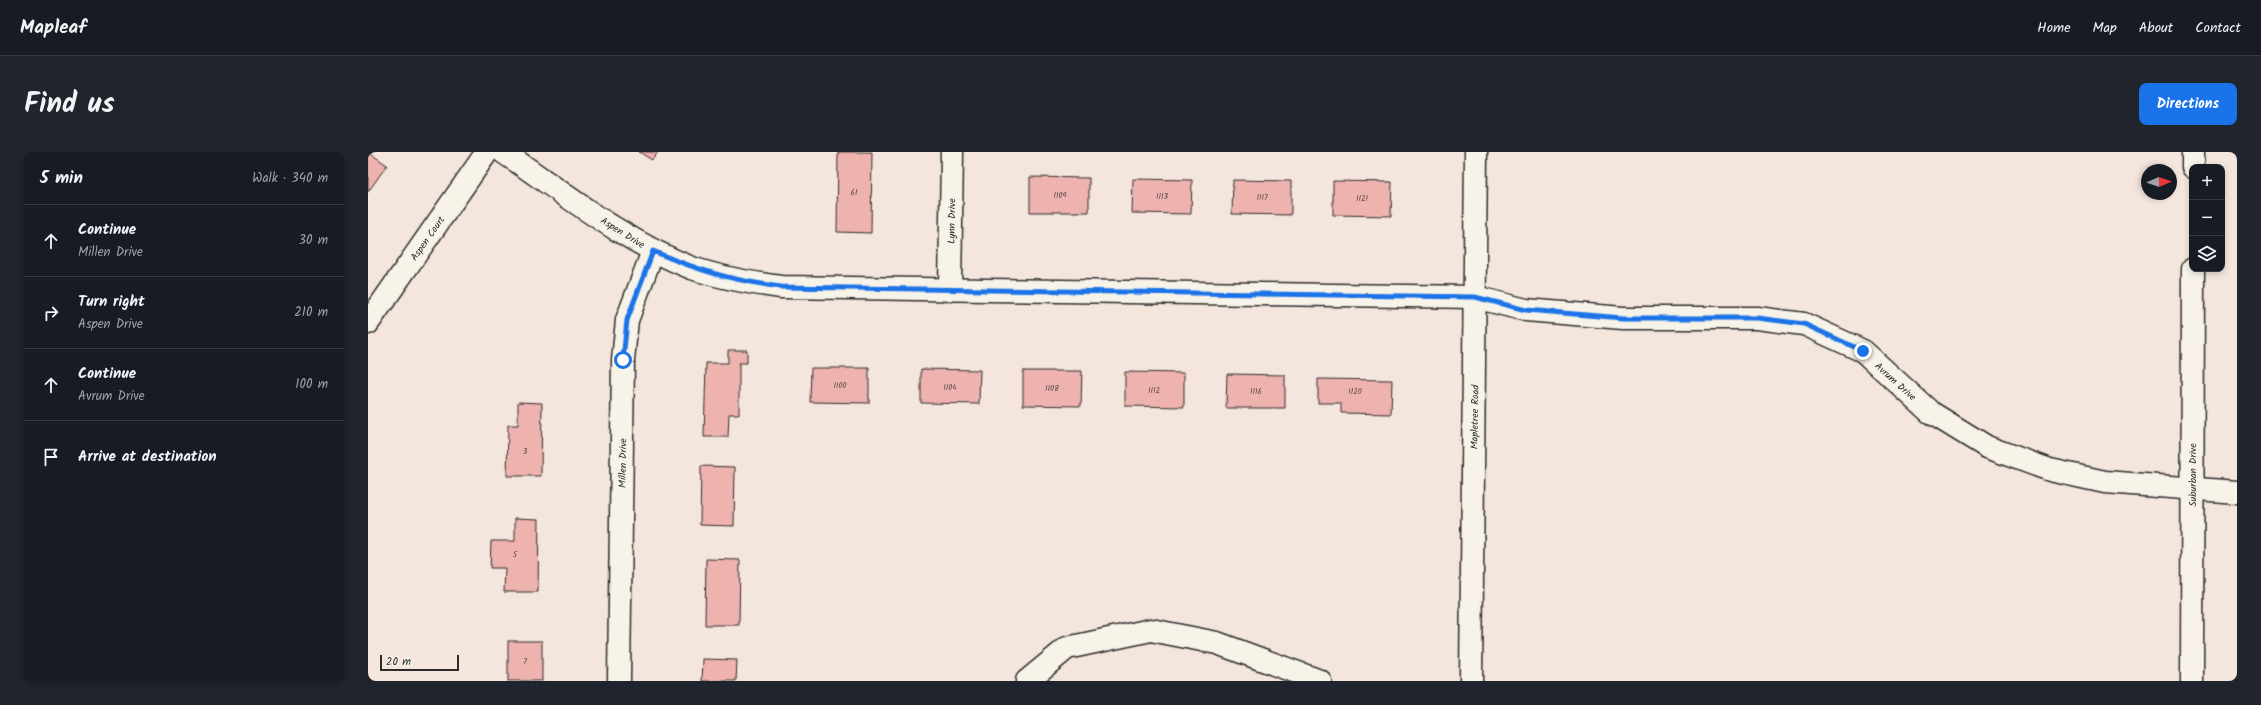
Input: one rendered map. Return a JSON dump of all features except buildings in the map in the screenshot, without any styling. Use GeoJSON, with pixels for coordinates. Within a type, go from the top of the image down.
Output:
{"type":"FeatureCollection","features":[{"type":"Feature","properties":{"kind":"street","name":"Aspen Court"},"geometry":{"type":"LineString","coordinates":[[368,323],[487,152]]}},
{"type":"Feature","properties":{"kind":"street","name":"Aspen Drive"},"geometry":{"type":"LineString","coordinates":[[503,152],[634,241],[653,251],[693,268],[736,280],[781,287],[1475,297]]}},
{"type":"Feature","properties":{"kind":"street","name":"Lynn Drive"},"geometry":{"type":"LineString","coordinates":[[950,290],[952,152]]}},
{"type":"Feature","properties":{"kind":"street","name":"Mapletree Road"},"geometry":{"type":"LineString","coordinates":[[1471,681],[1476,152]]}},
{"type":"Feature","properties":{"kind":"street"},"geometry":{"type":"LineString","coordinates":[[2193,152],[2193,164]]}},
{"type":"Feature","properties":{"kind":"street","name":"Millen Drive"},"geometry":{"type":"LineString","coordinates":[[620,681],[623,360],[627,320],[653,251]]}},
{"type":"Feature","properties":{"kind":"street","name":"Suburban Drive"},"geometry":{"type":"LineString","coordinates":[[2192,681],[2193,272]]}},
{"type":"Feature","properties":{"kind":"street","name":"Avrum Drive"},"geometry":{"type":"LineString","coordinates":[[1475,297],[1526,310],[1623,318],[1757,318],[1804,324],[1863,351],[1930,412],[1987,447],[2050,470],[2105,482],[2237,492]]}},
{"type":"Feature","properties":{"kind":"street"},"geometry":{"type":"LineString","coordinates":[[1027,681],[1067,648],[1150,630],[1217,643],[1320,681]]}},
{"type":"Feature","properties":{"kind":"route"},"geometry":{"type":"LineString","coordinates":[[623,360],[627,320],[653,251],[693,268],[736,280],[781,287],[1475,297],[1526,310],[1623,318],[1757,318],[1804,324],[1863,351]]}}]}
